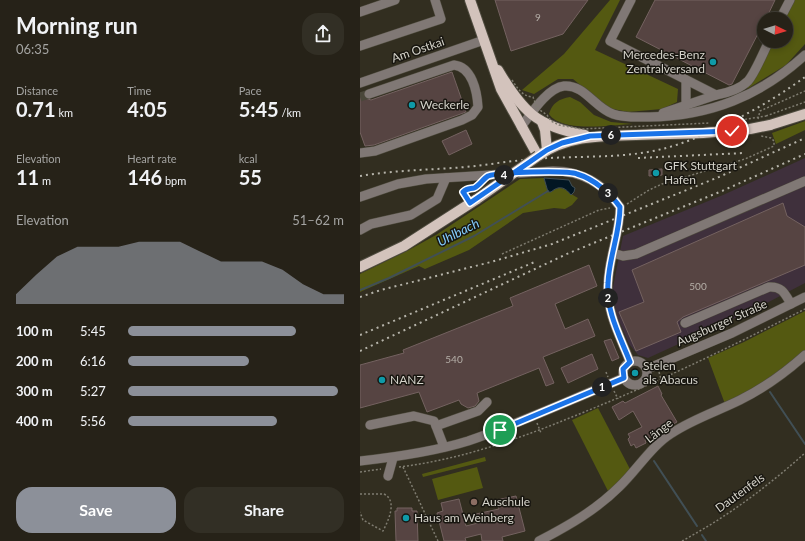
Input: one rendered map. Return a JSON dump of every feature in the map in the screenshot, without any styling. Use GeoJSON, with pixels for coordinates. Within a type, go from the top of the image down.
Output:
{"type":"FeatureCollection","features":[{"type":"Feature","properties":{"kind":"main road"},"geometry":{"type":"LineString","coordinates":[[470,0],[485,44],[507,84],[521,127],[543,153]]}},
{"type":"Feature","properties":{"kind":"main road"},"geometry":{"type":"LineString","coordinates":[[507,84],[534,111],[542,122],[545,130],[543,153]]}},
{"type":"Feature","properties":{"kind":"main road"},"geometry":{"type":"LineString","coordinates":[[542,122],[565,132],[590,136],[703,133],[750,129],[768,121],[805,114]]}},
{"type":"Feature","properties":{"kind":"main road"},"geometry":{"type":"LineString","coordinates":[[360,267],[404,246],[543,153],[562,143],[590,136]]}},
{"type":"Feature","properties":{"kind":"street"},"geometry":{"type":"LineString","coordinates":[[360,12],[395,0]]}},
{"type":"Feature","properties":{"kind":"street"},"geometry":{"type":"LineString","coordinates":[[360,46],[441,19],[435,0]]}},
{"type":"Feature","properties":{"kind":"street"},"geometry":{"type":"LineString","coordinates":[[631,0],[610,41],[716,95]]}},
{"type":"Feature","properties":{"kind":"street"},"geometry":{"type":"LineString","coordinates":[[784,12],[790,0]]}},
{"type":"Feature","properties":{"kind":"street","name":"Am Ostkai"},"geometry":{"type":"LineString","coordinates":[[360,83],[485,44]]}},
{"type":"Feature","properties":{"kind":"street"},"geometry":{"type":"LineString","coordinates":[[649,116],[673,110],[686,104],[716,95],[725,94],[736,89],[748,80],[765,48]]}},
{"type":"Feature","properties":{"kind":"street"},"geometry":{"type":"LineString","coordinates":[[521,127],[548,95],[560,87],[573,87],[581,91],[608,112],[625,116],[683,115],[734,101],[763,87],[789,69],[805,55]]}},
{"type":"Feature","properties":{"kind":"street"},"geometry":{"type":"LineString","coordinates":[[360,153],[375,151],[462,120],[472,115],[478,107],[474,86],[467,70],[462,66],[454,65],[369,94]]}},
{"type":"Feature","properties":{"kind":"street"},"geometry":{"type":"LineString","coordinates":[[686,80],[686,104]]}},
{"type":"Feature","properties":{"kind":"street"},"geometry":{"type":"LineString","coordinates":[[360,197],[398,184],[426,178],[568,171],[587,178],[612,196],[620,207],[620,219],[608,283],[610,310],[616,331],[630,362]]}},
{"type":"Feature","properties":{"kind":"street"},"geometry":{"type":"LineString","coordinates":[[360,230],[371,224],[411,216],[437,199],[446,178]]}},
{"type":"Feature","properties":{"kind":"street"},"geometry":{"type":"LineString","coordinates":[[613,254],[623,256],[636,254],[805,181]]}},
{"type":"Feature","properties":{"kind":"street"},"geometry":{"type":"LineString","coordinates":[[686,323],[769,286],[776,286],[782,289],[791,304]]}},
{"type":"Feature","properties":{"kind":"street","name":"Augsburger Straße"},"geometry":{"type":"LineString","coordinates":[[647,369],[732,333],[805,296]]}},
{"type":"Feature","properties":{"kind":"street","name":"Länge"},"geometry":{"type":"LineString","coordinates":[[539,541],[562,529],[602,502],[618,488],[649,454],[672,433],[740,400],[766,385],[805,355]]}},
{"type":"Feature","properties":{"kind":"street"},"geometry":{"type":"LineString","coordinates":[[640,361],[647,369],[646,378],[640,384],[631,385],[624,378],[623,369],[630,362],[640,361]]}},
{"type":"Feature","properties":{"kind":"street"},"geometry":{"type":"LineString","coordinates":[[360,461],[393,458],[467,442],[534,416],[624,378]]}},
{"type":"Feature","properties":{"kind":"street"},"geometry":{"type":"LineString","coordinates":[[436,426],[478,411],[487,402]]}},
{"type":"Feature","properties":{"kind":"street"},"geometry":{"type":"LineString","coordinates":[[370,425],[414,416],[434,421],[444,447]]}},
{"type":"Feature","properties":{"kind":"street"},"geometry":{"type":"LineString","coordinates":[[388,476],[393,458]]}},
{"type":"Feature","properties":{"kind":"path"},"geometry":{"type":"LineString","coordinates":[[507,84],[524,95],[534,97],[534,111],[547,115],[551,121],[570,128],[582,129],[712,123]]}},
{"type":"Feature","properties":{"kind":"path"},"geometry":{"type":"LineString","coordinates":[[758,123],[757,116],[760,111],[805,91]]}},
{"type":"Feature","properties":{"kind":"path"},"geometry":{"type":"LineString","coordinates":[[737,121],[768,121],[805,102]]}},
{"type":"Feature","properties":{"kind":"path"},"geometry":{"type":"LineString","coordinates":[[623,206],[662,184],[745,159],[774,146],[774,141],[771,138],[760,136]]}},
{"type":"Feature","properties":{"kind":"path"},"geometry":{"type":"LineString","coordinates":[[473,201],[463,192],[467,188],[474,188],[489,176]]}},
{"type":"Feature","properties":{"kind":"path"},"geometry":{"type":"LineString","coordinates":[[502,254],[599,210],[609,208]]}},
{"type":"Feature","properties":{"kind":"path"},"geometry":{"type":"LineString","coordinates":[[438,541],[402,467],[448,459],[540,432],[680,371],[805,309]]}},
{"type":"Feature","properties":{"kind":"path"},"geometry":{"type":"LineString","coordinates":[[534,416],[540,432]]}},
{"type":"Feature","properties":{"kind":"path","name":"Dautenfels"},"geometry":{"type":"LineString","coordinates":[[682,541],[733,511],[754,496],[805,453]]}},
{"type":"Feature","properties":{"kind":"path"},"geometry":{"type":"LineString","coordinates":[[360,494],[384,494],[388,496],[390,499],[390,515],[383,531],[363,520],[360,512]]}},
{"type":"Feature","properties":{"kind":"shaded area"},"geometry":{"type":"Polygon","coordinates":[[[805,158],[805,283],[757,308],[648,358],[638,355],[629,344],[616,314],[613,287],[623,236],[723,195],[805,158]]]}},
{"type":"Feature","properties":{"kind":"green space"},"geometry":{"type":"Polygon","coordinates":[[[610,0],[620,0],[595,50],[678,89],[677,102],[662,109],[628,112],[608,108],[573,79],[558,79],[534,94],[522,90],[564,54],[610,0]]]}},
{"type":"Feature","properties":{"kind":"green space"},"geometry":{"type":"Polygon","coordinates":[[[794,0],[805,0],[805,44],[786,65],[747,89],[769,48],[793,48],[793,12],[788,12],[794,0]]]}},
{"type":"Feature","properties":{"kind":"green space"},"geometry":{"type":"Polygon","coordinates":[[[570,97],[580,102],[594,115],[611,122],[633,124],[575,126],[564,124],[555,120],[549,114],[552,107],[559,100],[570,97]]]}},
{"type":"Feature","properties":{"kind":"green space"},"geometry":{"type":"Polygon","coordinates":[[[805,121],[805,130],[776,144],[772,133],[805,121]]]}},
{"type":"Feature","properties":{"kind":"green space"},"geometry":{"type":"Polygon","coordinates":[[[544,178],[548,192],[562,188],[578,198],[572,205],[565,209],[554,208],[523,213],[469,250],[425,269],[419,266],[360,292],[360,274],[436,235],[520,179],[544,178]]]}},
{"type":"Feature","properties":{"kind":"green space"},"geometry":{"type":"Polygon","coordinates":[[[805,311],[805,355],[772,380],[725,404],[708,358],[744,342],[805,311]]]}},
{"type":"Feature","properties":{"kind":"green space"},"geometry":{"type":"Polygon","coordinates":[[[598,408],[631,471],[609,493],[572,420],[598,408]]]}},
{"type":"Feature","properties":{"kind":"green space"},"geometry":{"type":"Polygon","coordinates":[[[485,457],[486,461],[423,477],[422,474],[485,457]]]}},
{"type":"Feature","properties":{"kind":"green space"},"geometry":{"type":"Polygon","coordinates":[[[477,467],[483,488],[438,500],[432,479],[477,467]]]}},
{"type":"Feature","properties":{"kind":"water"},"geometry":{"type":"Polygon","coordinates":[[[544,178],[569,180],[575,188],[574,192],[571,195],[562,188],[557,188],[551,192],[548,192],[544,178]]]}},
{"type":"Feature","properties":{"kind":"building"},"geometry":{"type":"Polygon","coordinates":[[[495,0],[588,0],[563,34],[511,51],[495,0]]]}},
{"type":"Feature","properties":{"kind":"building","name":"Mercedes-Benz Zentralversand"},"geometry":{"type":"Polygon","coordinates":[[[655,0],[775,0],[769,12],[757,12],[757,36],[732,84],[729,85],[636,37],[655,0]]]}},
{"type":"Feature","properties":{"kind":"building","name":"Weckerle"},"geometry":{"type":"Polygon","coordinates":[[[452,72],[466,112],[374,145],[365,146],[360,132],[360,94],[363,93],[365,98],[371,100],[452,72]]]}},
{"type":"Feature","properties":{"kind":"building"},"geometry":{"type":"Polygon","coordinates":[[[466,130],[472,144],[449,155],[442,141],[466,130]]]}},
{"type":"Feature","properties":{"kind":"building","name":"GFK Stuttgart Hafen"},"geometry":{"type":"Polygon","coordinates":[[[662,169],[662,175],[649,176],[649,170],[662,169]]]}},
{"type":"Feature","properties":{"kind":"building"},"geometry":{"type":"Polygon","coordinates":[[[783,203],[787,216],[805,227],[805,265],[683,317],[677,322],[681,332],[636,351],[619,312],[644,302],[632,270],[783,203]]]}},
{"type":"Feature","properties":{"kind":"building"},"geometry":{"type":"Polygon","coordinates":[[[589,265],[597,286],[555,304],[565,329],[588,319],[595,336],[543,357],[554,383],[546,386],[539,368],[477,393],[479,401],[475,406],[468,408],[461,404],[459,400],[427,412],[419,392],[360,408],[360,365],[404,353],[403,350],[513,306],[510,298],[589,265]]]}},
{"type":"Feature","properties":{"kind":"building"},"geometry":{"type":"Polygon","coordinates":[[[611,339],[619,358],[612,361],[604,341],[611,339]]]}},
{"type":"Feature","properties":{"kind":"building"},"geometry":{"type":"Polygon","coordinates":[[[592,354],[598,369],[568,383],[561,368],[592,354]]]}},
{"type":"Feature","properties":{"kind":"building"},"geometry":{"type":"Polygon","coordinates":[[[658,386],[662,394],[661,395],[677,422],[645,440],[646,443],[636,448],[634,444],[631,446],[628,439],[630,437],[628,434],[642,427],[633,411],[619,420],[612,407],[623,401],[625,403],[658,386]]]}},
{"type":"Feature","properties":{"kind":"building"},"geometry":{"type":"Polygon","coordinates":[[[516,496],[525,531],[502,537],[503,541],[482,541],[481,534],[465,538],[466,541],[444,541],[437,513],[443,511],[441,503],[459,499],[466,526],[478,523],[476,514],[499,509],[496,500],[516,496]]]}},
{"type":"Feature","properties":{"kind":"building","name":"Haus am Weinberg"},"geometry":{"type":"Polygon","coordinates":[[[397,508],[412,508],[412,511],[417,511],[418,541],[396,541],[395,511],[397,511],[397,508]]]}},
{"type":"Feature","properties":{"kind":"waterway","name":"Uhlbach"},"geometry":{"type":"LineString","coordinates":[[360,290],[389,278],[474,236],[548,191]]}},
{"type":"Feature","properties":{"kind":"waterway"},"geometry":{"type":"LineString","coordinates":[[770,392],[805,444]]}},
{"type":"Feature","properties":{"kind":"waterway"},"geometry":{"type":"LineString","coordinates":[[654,461],[697,526]]}},
{"type":"Feature","properties":{"kind":"waterway"},"geometry":{"type":"LineString","coordinates":[[702,535],[706,541]]}},
{"type":"Feature","properties":{"kind":"tunnel"},"geometry":{"type":"LineString","coordinates":[[360,97],[369,94]]}},
{"type":"Feature","properties":{"kind":"railway"},"geometry":{"type":"LineString","coordinates":[[360,176],[399,171],[466,167],[518,160],[635,154],[662,149],[680,144],[717,129],[773,99],[805,77]]}},
{"type":"Feature","properties":{"kind":"railway"},"geometry":{"type":"LineString","coordinates":[[360,297],[552,244],[719,177],[805,138]]}},
{"type":"Feature","properties":{"kind":"railway"},"geometry":{"type":"LineString","coordinates":[[638,158],[744,153]]}},
{"type":"Feature","properties":{"kind":"railway"},"geometry":{"type":"LineString","coordinates":[[360,351],[569,253],[722,191],[805,154]]}},
{"type":"Feature","properties":{"kind":"railway"},"geometry":{"type":"LineString","coordinates":[[360,335],[537,261]]}},
{"type":"Feature","properties":{"kind":"place","name":"Mercedes-Benz Zentralversand"},"geometry":{"type":"Point","coordinates":[713,62]}},
{"type":"Feature","properties":{"kind":"place","name":"Weckerle"},"geometry":{"type":"Point","coordinates":[412,105]}},
{"type":"Feature","properties":{"kind":"place","name":"GFK Stuttgart Hafen"},"geometry":{"type":"Point","coordinates":[656,173]}},
{"type":"Feature","properties":{"kind":"place","name":"Stelen als Abacus"},"geometry":{"type":"Point","coordinates":[635,373]}},
{"type":"Feature","properties":{"kind":"place","name":"NANZ"},"geometry":{"type":"Point","coordinates":[382,380]}},
{"type":"Feature","properties":{"kind":"place","name":"Auschule"},"geometry":{"type":"Point","coordinates":[474,502]}},
{"type":"Feature","properties":{"kind":"place","name":"Haus am Weinberg"},"geometry":{"type":"Point","coordinates":[406,518]}},
{"type":"Feature","properties":{"kind":"route"},"geometry":{"type":"LineString","coordinates":[[500,430],[624,378],[623,369],[630,362],[616,331],[608,298],[608,283],[620,219],[620,207],[612,196],[587,178],[568,171],[521,173],[489,176],[474,188],[467,188],[463,192],[470,203],[476,199],[503,180],[530,161],[551,147],[590,136],[732,131]]}}]}
